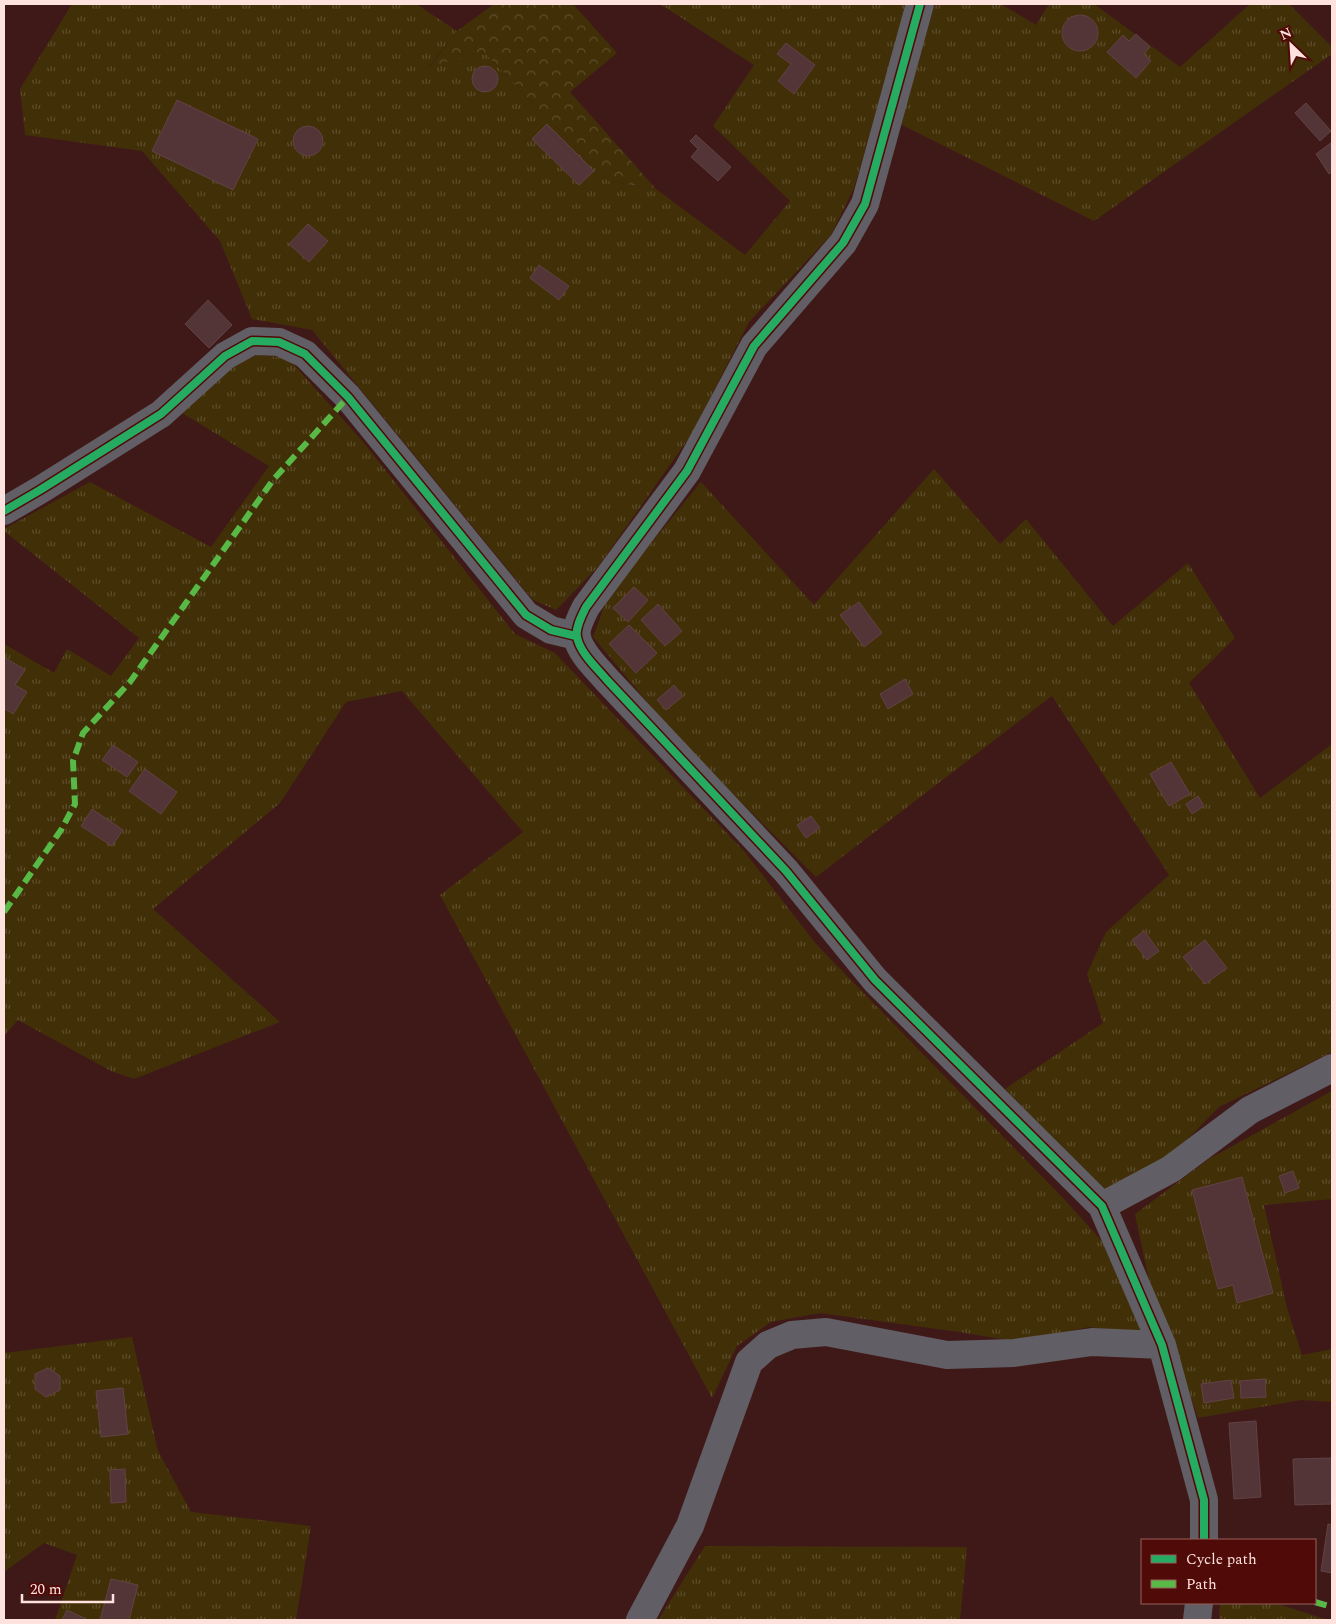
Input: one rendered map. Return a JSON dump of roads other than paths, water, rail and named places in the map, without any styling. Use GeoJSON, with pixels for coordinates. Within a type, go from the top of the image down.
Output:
{"type":"FeatureCollection","features":[{"type":"Feature","properties":{"kind":"street"},"geometry":{"type":"LineString","coordinates":[[920,4],[865,204],[843,243],[754,346],[687,471],[586,607],[579,621],[576,636],[583,651],[607,680],[786,871],[875,980],[1102,1206],[1162,1345],[1204,1500],[1204,1539]]}},
{"type":"Feature","properties":{"kind":"street"},"geometry":{"type":"LineString","coordinates":[[4,510],[40,490],[161,414],[225,356],[252,341],[279,342],[305,354],[348,397],[526,615],[551,630],[576,636]]}},
{"type":"Feature","properties":{"kind":"street"},"geometry":{"type":"LineString","coordinates":[[1102,1206],[1171,1169],[1250,1110],[1332,1068]]}},
{"type":"Feature","properties":{"kind":"street"},"geometry":{"type":"LineString","coordinates":[[640,1620],[690,1526],[749,1362],[768,1345],[792,1335],[826,1332],[947,1355],[1014,1353],[1092,1342],[1162,1345]]}},
{"type":"Feature","properties":{"kind":"street"},"geometry":{"type":"LineString","coordinates":[[1197,1620],[1200,1604]]}}]}
